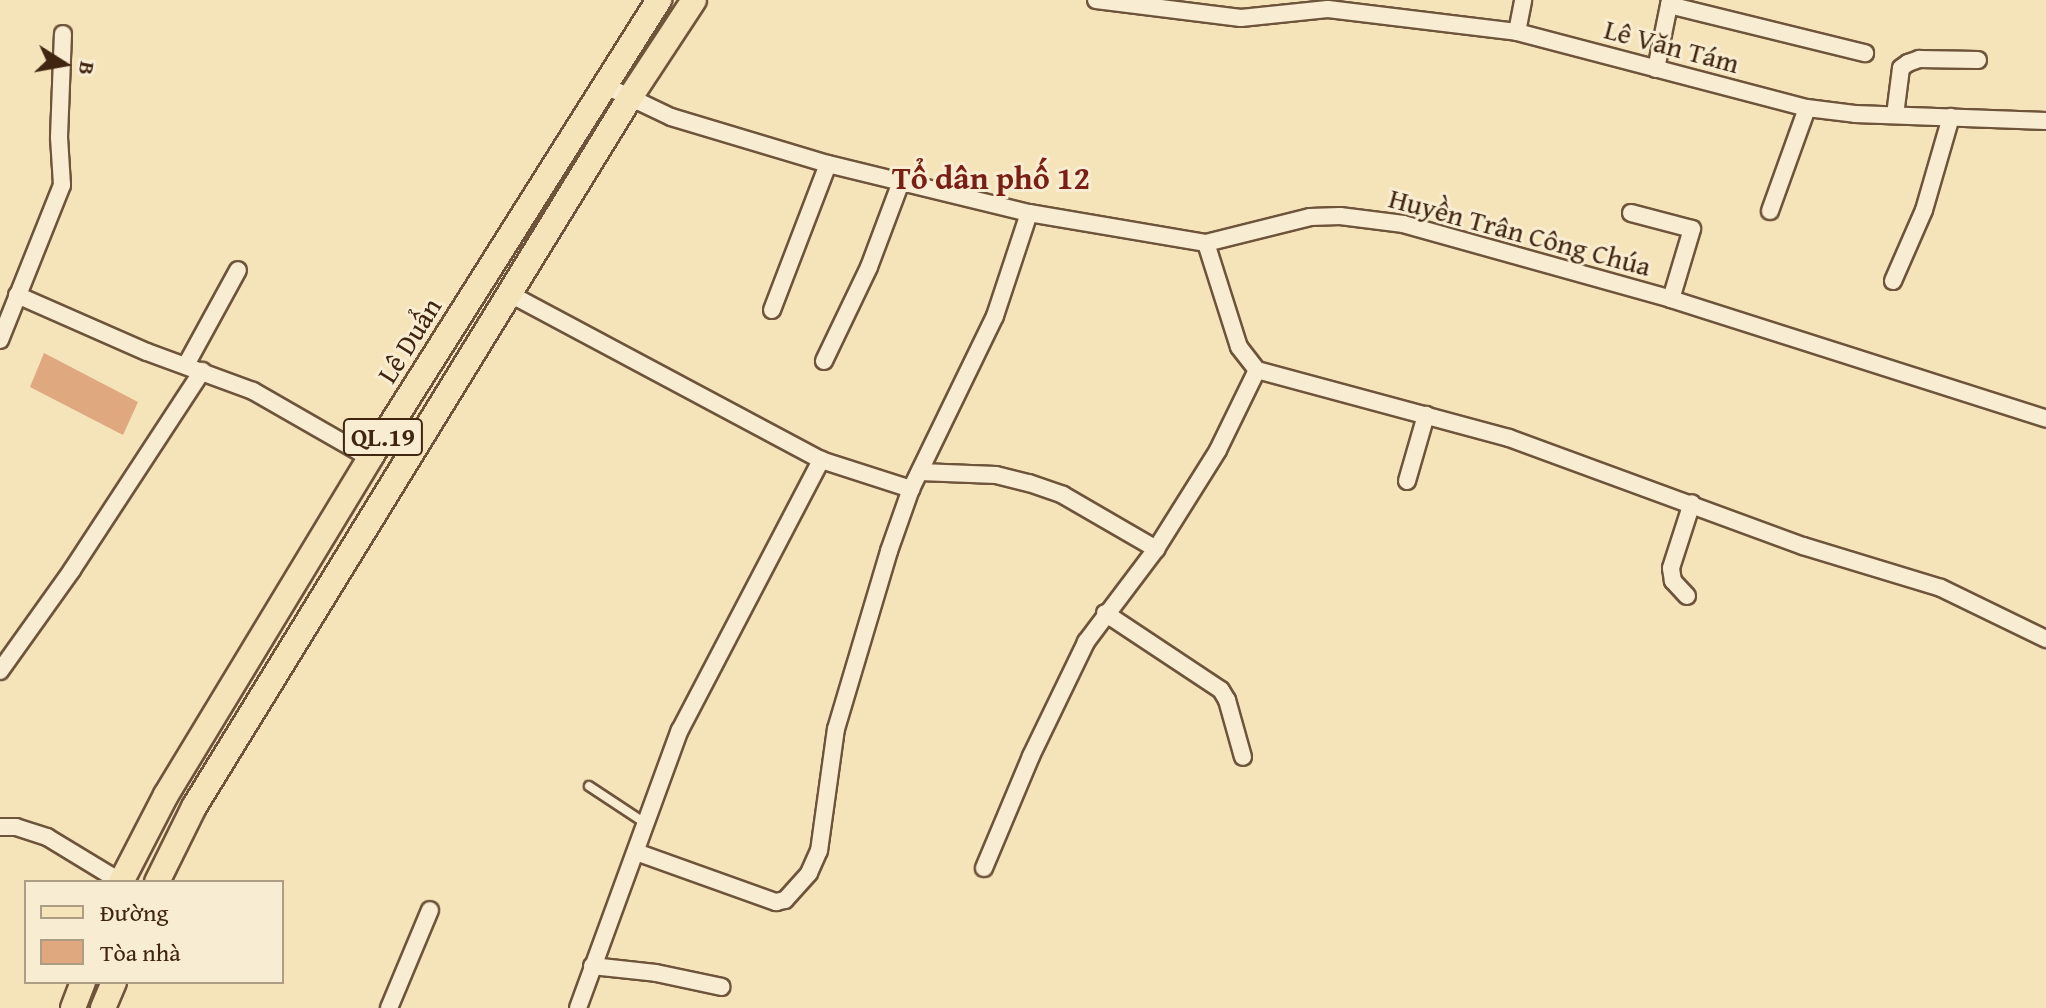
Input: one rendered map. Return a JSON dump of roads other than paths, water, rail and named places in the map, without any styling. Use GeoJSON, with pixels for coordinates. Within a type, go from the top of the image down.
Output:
{"type":"FeatureCollection","features":[{"type":"Feature","properties":{"kind":"main road","name":"Lê Duẩn"},"geometry":{"type":"LineString","coordinates":[[122,880],[166,795],[370,458],[659,0]]}},
{"type":"Feature","properties":{"kind":"main road","name":"QL.19"},"geometry":{"type":"LineString","coordinates":[[158,880],[194,807],[629,99],[694,0]]}},
{"type":"Feature","properties":{"kind":"main road"},"geometry":{"type":"LineString","coordinates":[[73,1008],[82,984]]}},
{"type":"Feature","properties":{"kind":"main road"},"geometry":{"type":"LineString","coordinates":[[103,1008],[113,984]]}},
{"type":"Feature","properties":{"kind":"street","name":"Lê Văn Tám"},"geometry":{"type":"LineString","coordinates":[[1096,0],[1241,18],[1328,4],[1517,32],[1807,108],[2046,121]]}},
{"type":"Feature","properties":{"kind":"street"},"geometry":{"type":"LineString","coordinates":[[1517,32],[1523,0]]}},
{"type":"Feature","properties":{"kind":"street"},"geometry":{"type":"LineString","coordinates":[[1656,69],[1670,2],[1865,53]]}},
{"type":"Feature","properties":{"kind":"street"},"geometry":{"type":"LineString","coordinates":[[0,340],[63,178],[59,137],[63,34]]}},
{"type":"Feature","properties":{"kind":"street"},"geometry":{"type":"LineString","coordinates":[[1895,115],[1901,68],[1908,63],[1919,59],[1978,60]]}},
{"type":"Feature","properties":{"kind":"street","name":"Huyền Trân Công Chúa"},"geometry":{"type":"LineString","coordinates":[[604,85],[671,117],[828,164],[1029,213],[1206,243],[1310,217],[1403,224],[1671,299],[2046,419]]}},
{"type":"Feature","properties":{"kind":"street"},"geometry":{"type":"LineString","coordinates":[[1770,211],[1807,108]]}},
{"type":"Feature","properties":{"kind":"street"},"geometry":{"type":"LineString","coordinates":[[1893,281],[1934,182],[1951,117]]}},
{"type":"Feature","properties":{"kind":"street"},"geometry":{"type":"LineString","coordinates":[[772,310],[828,164]]}},
{"type":"Feature","properties":{"kind":"street"},"geometry":{"type":"LineString","coordinates":[[824,361],[865,275],[901,182]]}},
{"type":"Feature","properties":{"kind":"street"},"geometry":{"type":"LineString","coordinates":[[636,852],[776,902],[785,900],[809,873],[819,851],[830,758],[849,679],[911,489],[995,316],[1029,213]]}},
{"type":"Feature","properties":{"kind":"street"},"geometry":{"type":"LineString","coordinates":[[1631,213],[1692,229],[1671,299]]}},
{"type":"Feature","properties":{"kind":"street"},"geometry":{"type":"LineString","coordinates":[[1206,243],[1239,347],[1257,370],[1509,438],[1803,546],[1941,588],[2046,639]]}},
{"type":"Feature","properties":{"kind":"street"},"geometry":{"type":"LineString","coordinates":[[186,365],[238,270]]}},
{"type":"Feature","properties":{"kind":"street"},"geometry":{"type":"LineString","coordinates":[[510,294],[821,460],[911,489]]}},
{"type":"Feature","properties":{"kind":"street"},"geometry":{"type":"LineString","coordinates":[[17,295],[253,391],[370,458]]}},
{"type":"Feature","properties":{"kind":"street"},"geometry":{"type":"LineString","coordinates":[[984,868],[1031,756],[1086,642],[1156,549],[1218,450],[1257,370]]}},
{"type":"Feature","properties":{"kind":"street"},"geometry":{"type":"LineString","coordinates":[[0,671],[72,570],[202,371]]}},
{"type":"Feature","properties":{"kind":"street"},"geometry":{"type":"LineString","coordinates":[[1407,481],[1426,415]]}},
{"type":"Feature","properties":{"kind":"street"},"geometry":{"type":"LineString","coordinates":[[578,1008],[680,730],[821,460]]}},
{"type":"Feature","properties":{"kind":"street"},"geometry":{"type":"LineString","coordinates":[[920,472],[996,475],[1029,483],[1063,495],[1156,549]]}},
{"type":"Feature","properties":{"kind":"street"},"geometry":{"type":"LineString","coordinates":[[1687,596],[1673,581],[1671,568],[1692,503]]}},
{"type":"Feature","properties":{"kind":"street"},"geometry":{"type":"LineString","coordinates":[[1105,613],[1221,690],[1227,700],[1243,757]]}},
{"type":"Feature","properties":{"kind":"street"},"geometry":{"type":"LineString","coordinates":[[0,827],[26,829],[47,837],[118,880]]}},
{"type":"Feature","properties":{"kind":"street"},"geometry":{"type":"LineString","coordinates":[[389,1008],[430,910]]}},
{"type":"Feature","properties":{"kind":"street"},"geometry":{"type":"LineString","coordinates":[[592,966],[656,973],[722,987]]}},
{"type":"Feature","properties":{"kind":"lane"},"geometry":{"type":"LineString","coordinates":[[589,786],[645,823]]}},
{"type":"Feature","properties":{"kind":"district","name":"Tổ dân phố 12"},"geometry":{"type":"Point","coordinates":[991,178]}}]}
